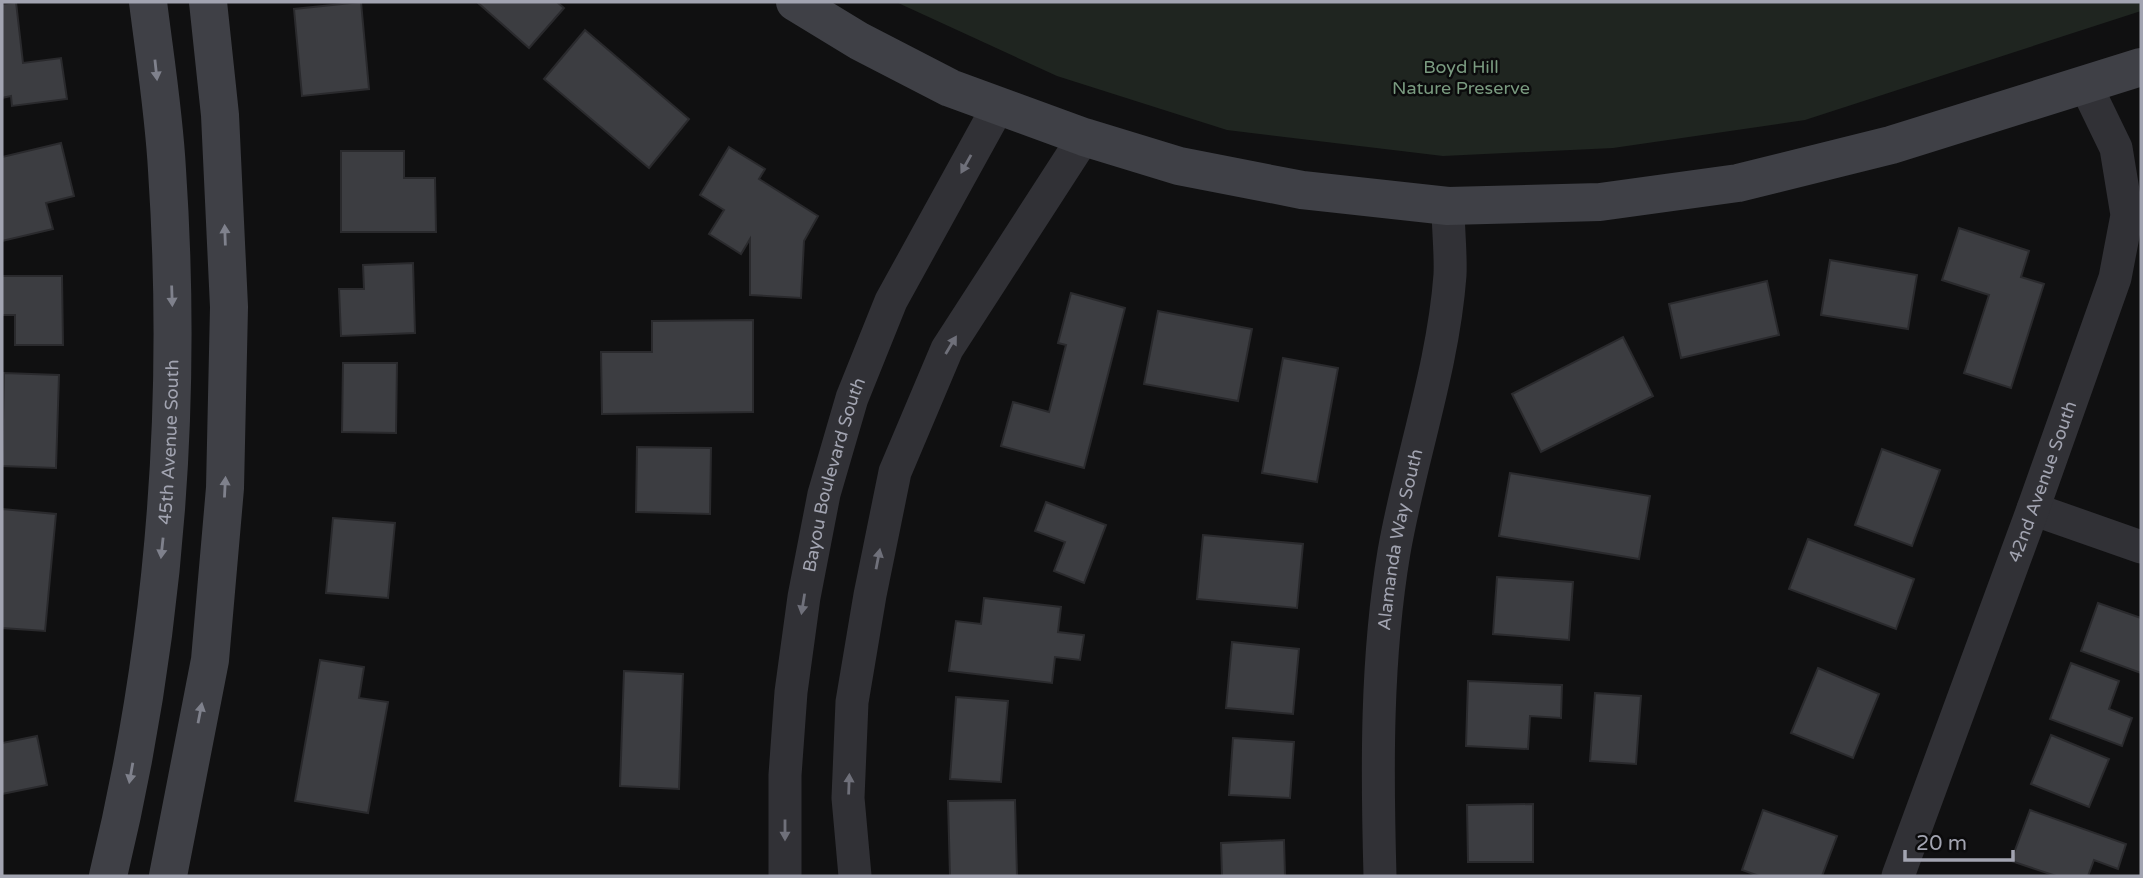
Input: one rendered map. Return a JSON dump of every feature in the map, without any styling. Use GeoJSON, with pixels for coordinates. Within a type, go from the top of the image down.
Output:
{"type":"FeatureCollection","features":[{"type":"Feature","properties":{"kind":"street","name":"45th Avenue South"},"geometry":{"type":"LineString","coordinates":[[108,876],[127,797],[150,661],[167,506],[174,344],[169,209],[148,2]]}},
{"type":"Feature","properties":{"kind":"street"},"geometry":{"type":"LineString","coordinates":[[168,876],[210,660],[225,488],[229,307],[220,115],[208,2]]}},
{"type":"Feature","properties":{"kind":"street"},"geometry":{"type":"LineString","coordinates":[[794,2],[859,41],[939,82],[1084,137],[1180,166],[1302,190],[1448,206],[1600,202],[1738,183],[1891,145],[2141,67]]}},
{"type":"Feature","properties":{"kind":"street","name":"42nd Avenue South"},"geometry":{"type":"LineString","coordinates":[[1898,876],[2115,278],[2127,215],[2116,148],[2085,84]]}},
{"type":"Feature","properties":{"kind":"street","name":"Bayou Boulevard South"},"geometry":{"type":"LineString","coordinates":[[785,876],[785,775],[791,692],[804,597],[828,482],[852,398],[891,301],[999,104]]}},
{"type":"Feature","properties":{"kind":"street"},"geometry":{"type":"LineString","coordinates":[[855,876],[848,798],[852,702],[895,472],[947,349],[1084,137]]}},
{"type":"Feature","properties":{"kind":"street","name":"Alamanda Way South"},"geometry":{"type":"LineString","coordinates":[[1380,876],[1377,763],[1384,636],[1394,553],[1439,348],[1450,275],[1448,206]]}},
{"type":"Feature","properties":{"kind":"street"},"geometry":{"type":"LineString","coordinates":[[2033,509],[2141,547]]}},
{"type":"Feature","properties":{"kind":"green space","name":"Boyd Hill Nature Preserve"},"geometry":{"type":"Polygon","coordinates":[[[896,2],[2141,2],[2141,11],[1805,120],[1613,148],[1443,156],[1227,130],[1057,76],[896,2]]]}},
{"type":"Feature","properties":{"kind":"building"},"geometry":{"type":"Polygon","coordinates":[[[16,2],[23,63],[61,58],[67,99],[12,106],[11,96],[2,98],[2,4],[16,2]]]}},
{"type":"Feature","properties":{"kind":"building"},"geometry":{"type":"Polygon","coordinates":[[[361,2],[369,89],[302,96],[294,9],[361,2]]]}},
{"type":"Feature","properties":{"kind":"building"},"geometry":{"type":"Polygon","coordinates":[[[477,2],[557,2],[564,8],[529,48],[477,2]]]}},
{"type":"Feature","properties":{"kind":"building"},"geometry":{"type":"Polygon","coordinates":[[[585,30],[689,119],[649,168],[544,79],[585,30]]]}},
{"type":"Feature","properties":{"kind":"building"},"geometry":{"type":"Polygon","coordinates":[[[61,143],[74,196],[46,203],[53,229],[2,241],[2,157],[61,143]]]}},
{"type":"Feature","properties":{"kind":"building"},"geometry":{"type":"Polygon","coordinates":[[[729,147],[765,169],[759,179],[818,216],[804,241],[801,298],[750,295],[750,239],[741,254],[709,234],[724,210],[700,195],[729,147]]]}},
{"type":"Feature","properties":{"kind":"building"},"geometry":{"type":"Polygon","coordinates":[[[341,151],[404,151],[404,178],[435,178],[436,232],[341,232],[341,151]]]}},
{"type":"Feature","properties":{"kind":"building"},"geometry":{"type":"Polygon","coordinates":[[[1959,228],[2029,251],[2021,277],[2044,284],[2011,388],[1964,373],[1989,295],[1942,280],[1959,228]]]}},
{"type":"Feature","properties":{"kind":"building"},"geometry":{"type":"Polygon","coordinates":[[[1830,260],[1917,275],[1908,329],[1821,315],[1830,260]]]}},
{"type":"Feature","properties":{"kind":"building"},"geometry":{"type":"Polygon","coordinates":[[[413,263],[415,333],[341,336],[339,289],[364,289],[363,265],[413,263]]]}},
{"type":"Feature","properties":{"kind":"building"},"geometry":{"type":"Polygon","coordinates":[[[2,276],[62,276],[63,345],[15,345],[15,315],[2,315],[2,276]]]}},
{"type":"Feature","properties":{"kind":"building"},"geometry":{"type":"Polygon","coordinates":[[[1767,281],[1779,335],[1681,358],[1669,304],[1767,281]]]}},
{"type":"Feature","properties":{"kind":"building"},"geometry":{"type":"Polygon","coordinates":[[[1071,293],[1125,308],[1084,468],[1001,446],[1013,402],[1049,412],[1066,345],[1058,343],[1071,293]]]}},
{"type":"Feature","properties":{"kind":"building"},"geometry":{"type":"Polygon","coordinates":[[[1158,311],[1252,329],[1238,401],[1144,384],[1158,311]]]}},
{"type":"Feature","properties":{"kind":"building"},"geometry":{"type":"Polygon","coordinates":[[[753,320],[753,412],[602,414],[601,352],[652,352],[652,321],[753,320]]]}},
{"type":"Feature","properties":{"kind":"building"},"geometry":{"type":"Polygon","coordinates":[[[1623,337],[1653,396],[1541,452],[1512,394],[1623,337]]]}},
{"type":"Feature","properties":{"kind":"building"},"geometry":{"type":"Polygon","coordinates":[[[1283,358],[1338,368],[1317,482],[1262,473],[1283,358]]]}},
{"type":"Feature","properties":{"kind":"building"},"geometry":{"type":"Polygon","coordinates":[[[343,363],[397,363],[396,433],[342,432],[343,363]]]}},
{"type":"Feature","properties":{"kind":"building"},"geometry":{"type":"Polygon","coordinates":[[[4,373],[59,375],[56,468],[2,466],[4,373]]]}},
{"type":"Feature","properties":{"kind":"building"},"geometry":{"type":"Polygon","coordinates":[[[637,447],[711,448],[710,514],[636,512],[637,447]]]}},
{"type":"Feature","properties":{"kind":"building"},"geometry":{"type":"Polygon","coordinates":[[[1882,449],[1940,470],[1912,546],[1855,525],[1882,449]]]}},
{"type":"Feature","properties":{"kind":"building"},"geometry":{"type":"Polygon","coordinates":[[[1510,473],[1650,496],[1639,559],[1499,536],[1510,473]]]}},
{"type":"Feature","properties":{"kind":"building"},"geometry":{"type":"Polygon","coordinates":[[[1046,502],[1106,525],[1084,583],[1054,571],[1065,542],[1035,531],[1046,502]]]}},
{"type":"Feature","properties":{"kind":"building"},"geometry":{"type":"Polygon","coordinates":[[[2,509],[56,514],[45,631],[2,628],[2,509]]]}},
{"type":"Feature","properties":{"kind":"building"},"geometry":{"type":"Polygon","coordinates":[[[333,518],[395,523],[388,598],[326,593],[333,518]]]}},
{"type":"Feature","properties":{"kind":"building"},"geometry":{"type":"Polygon","coordinates":[[[1203,535],[1303,544],[1297,608],[1197,599],[1203,535]]]}},
{"type":"Feature","properties":{"kind":"building"},"geometry":{"type":"Polygon","coordinates":[[[1808,539],[1914,579],[1896,629],[1789,589],[1808,539]]]}},
{"type":"Feature","properties":{"kind":"building"},"geometry":{"type":"Polygon","coordinates":[[[1497,577],[1573,582],[1569,640],[1493,634],[1497,577]]]}},
{"type":"Feature","properties":{"kind":"building"},"geometry":{"type":"Polygon","coordinates":[[[984,598],[1061,607],[1058,632],[1084,635],[1080,660],[1055,657],[1052,683],[949,671],[956,621],[981,624],[984,598]]]}},
{"type":"Feature","properties":{"kind":"building"},"geometry":{"type":"Polygon","coordinates":[[[2098,603],[2141,618],[2141,673],[2081,651],[2098,603]]]}},
{"type":"Feature","properties":{"kind":"building"},"geometry":{"type":"Polygon","coordinates":[[[1232,642],[1299,649],[1293,714],[1226,708],[1232,642]]]}},
{"type":"Feature","properties":{"kind":"building"},"geometry":{"type":"Polygon","coordinates":[[[320,660],[364,667],[359,698],[388,702],[368,813],[295,801],[320,660]]]}},
{"type":"Feature","properties":{"kind":"building"},"geometry":{"type":"Polygon","coordinates":[[[2071,663],[2119,681],[2109,709],[2132,718],[2122,746],[2050,719],[2071,663]]]}},
{"type":"Feature","properties":{"kind":"building"},"geometry":{"type":"Polygon","coordinates":[[[1818,668],[1879,694],[1853,758],[1791,733],[1818,668]]]}},
{"type":"Feature","properties":{"kind":"building"},"geometry":{"type":"Polygon","coordinates":[[[624,671],[683,674],[679,789],[620,786],[624,671]]]}},
{"type":"Feature","properties":{"kind":"building"},"geometry":{"type":"Polygon","coordinates":[[[1468,681],[1562,685],[1561,718],[1530,716],[1528,749],[1466,746],[1468,681]]]}},
{"type":"Feature","properties":{"kind":"building"},"geometry":{"type":"Polygon","coordinates":[[[1595,693],[1641,696],[1636,764],[1590,761],[1595,693]]]}},
{"type":"Feature","properties":{"kind":"building"},"geometry":{"type":"Polygon","coordinates":[[[956,697],[1008,701],[1001,782],[950,779],[956,697]]]}},
{"type":"Feature","properties":{"kind":"building"},"geometry":{"type":"Polygon","coordinates":[[[2051,735],[2109,759],[2089,807],[2031,784],[2051,735]]]}},
{"type":"Feature","properties":{"kind":"building"},"geometry":{"type":"Polygon","coordinates":[[[37,736],[47,785],[2,794],[2,743],[37,736]]]}},
{"type":"Feature","properties":{"kind":"building"},"geometry":{"type":"Polygon","coordinates":[[[1233,738],[1294,742],[1290,798],[1229,795],[1233,738]]]}},
{"type":"Feature","properties":{"kind":"building"},"geometry":{"type":"Polygon","coordinates":[[[1015,800],[1017,876],[950,876],[948,801],[1015,800]]]}},
{"type":"Feature","properties":{"kind":"building"},"geometry":{"type":"Polygon","coordinates":[[[1533,804],[1533,862],[1468,862],[1467,805],[1533,804]]]}},
{"type":"Feature","properties":{"kind":"building"},"geometry":{"type":"Polygon","coordinates":[[[1763,810],[1837,836],[1822,876],[1759,876],[1742,870],[1763,810]]]}},
{"type":"Feature","properties":{"kind":"building"},"geometry":{"type":"Polygon","coordinates":[[[2030,810],[2126,844],[2118,869],[2094,860],[2088,876],[2056,876],[2011,861],[2030,810]]]}},
{"type":"Feature","properties":{"kind":"building"},"geometry":{"type":"Polygon","coordinates":[[[1284,840],[1285,876],[1222,876],[1221,843],[1284,840]]]}}]}
